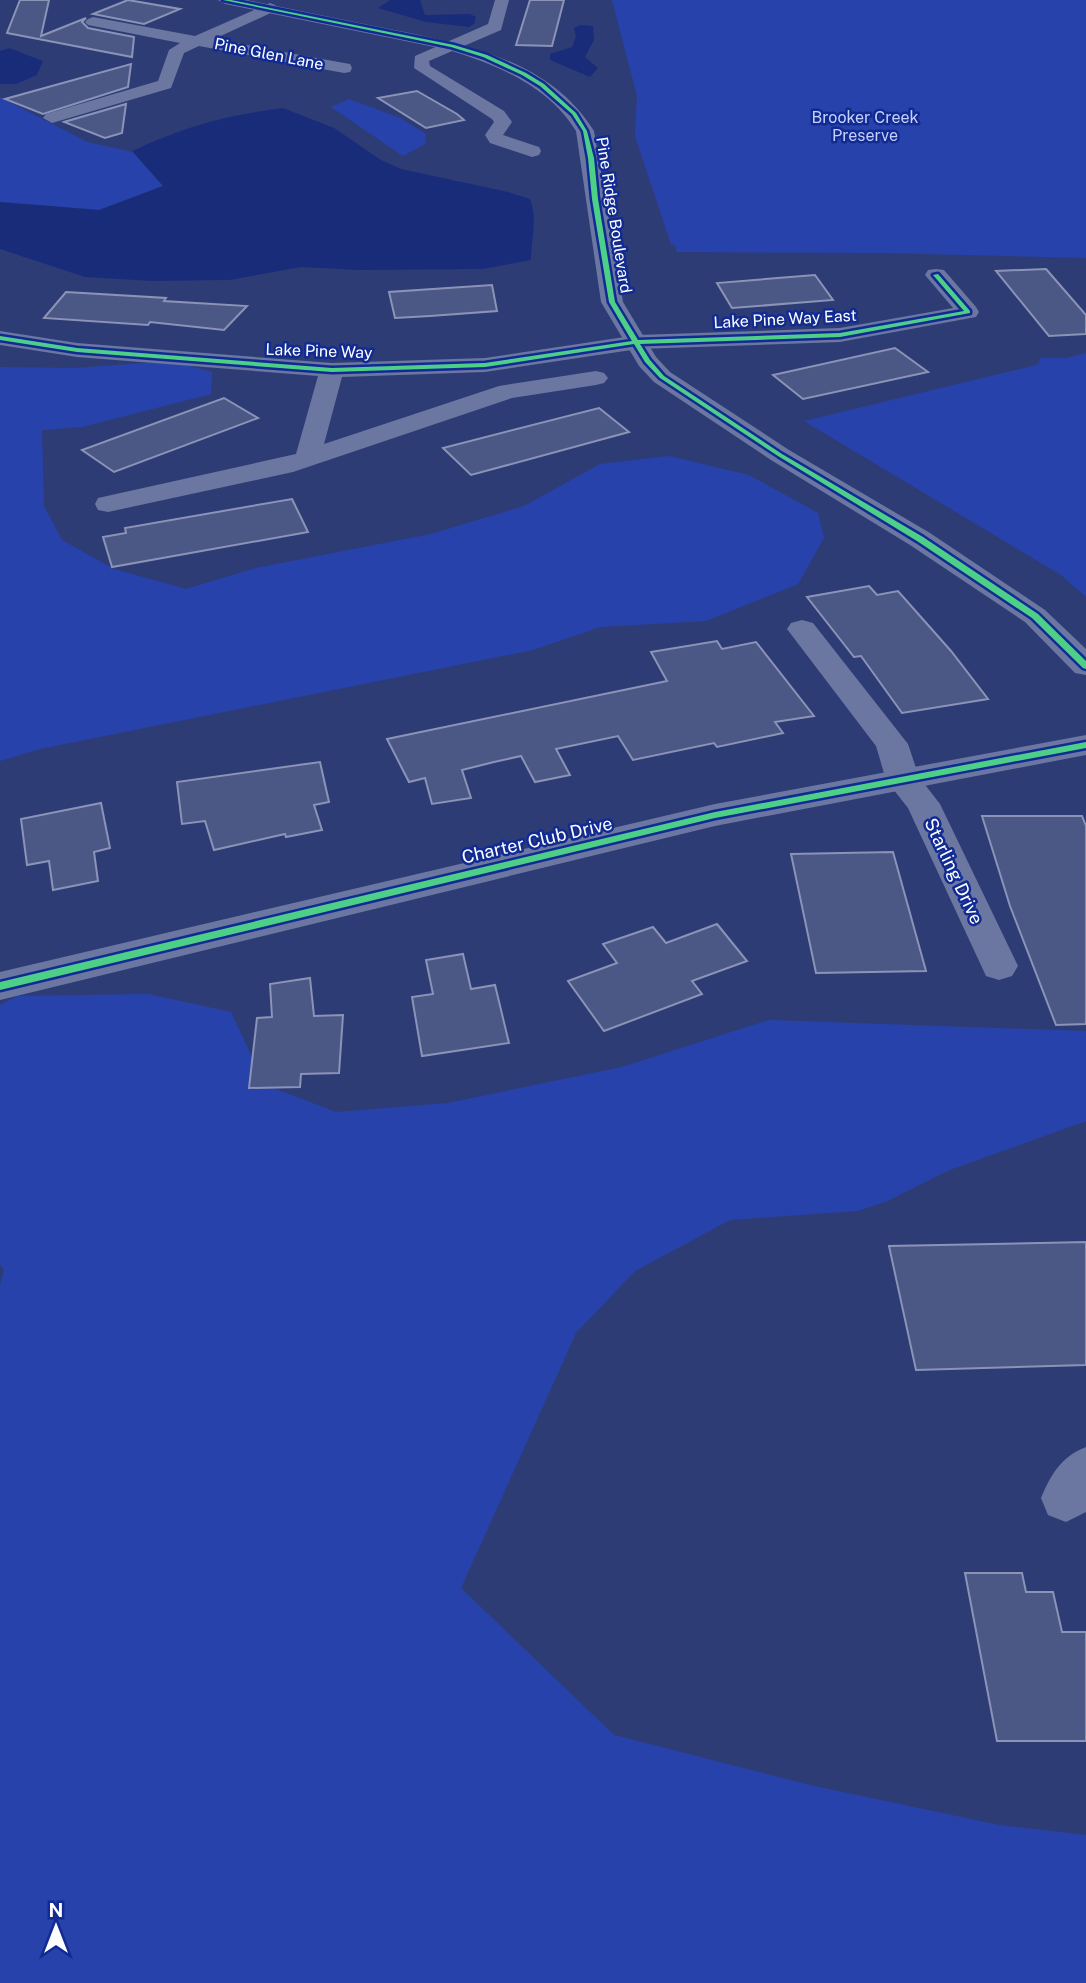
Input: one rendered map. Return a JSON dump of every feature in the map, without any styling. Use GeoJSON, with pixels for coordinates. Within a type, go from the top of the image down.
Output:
{"type":"FeatureCollection","features":[{"type":"Feature","properties":{"kind":"street","name":"Pine Ridge Boulevard"},"geometry":{"type":"LineString","coordinates":[[225,0],[452,46],[485,56],[541,85],[574,113],[585,131],[592,158],[595,199],[612,302],[647,361],[662,377],[780,455],[920,539],[1035,616],[1086,666]]}},
{"type":"Feature","properties":{"kind":"street"},"geometry":{"type":"LineString","coordinates":[[502,0],[495,27],[421,59],[422,68],[498,115],[503,122],[494,135],[496,139],[532,151]]}},
{"type":"Feature","properties":{"kind":"street","name":"Pine Glen Lane"},"geometry":{"type":"LineString","coordinates":[[52,118],[165,84],[177,50],[270,8]]}},
{"type":"Feature","properties":{"kind":"street","name":"Pine Glen Lane"},"geometry":{"type":"LineString","coordinates":[[93,22],[344,68]]}},
{"type":"Feature","properties":{"kind":"street","name":"Lake Pine Way East"},"geometry":{"type":"LineString","coordinates":[[638,342],[840,335],[968,312],[936,275]]}},
{"type":"Feature","properties":{"kind":"street","name":"Lake Pine Way"},"geometry":{"type":"LineString","coordinates":[[0,338],[77,350],[332,370],[485,365],[638,342]]}},
{"type":"Feature","properties":{"kind":"street"},"geometry":{"type":"LineString","coordinates":[[307,459],[332,370]]}},
{"type":"Feature","properties":{"kind":"street"},"geometry":{"type":"LineString","coordinates":[[108,504],[284,466],[508,391],[596,378]]}},
{"type":"Feature","properties":{"kind":"street"},"geometry":{"type":"LineString","coordinates":[[803,629],[892,744],[903,780]]}},
{"type":"Feature","properties":{"kind":"street","name":"Charter Club Drive"},"geometry":{"type":"LineString","coordinates":[[0,986],[715,815],[1086,745]]}},
{"type":"Feature","properties":{"kind":"street","name":"Starling Drive"},"geometry":{"type":"LineString","coordinates":[[903,780],[923,804],[999,966]]}},
{"type":"Feature","properties":{"kind":"green space","name":"Brooker Creek Preserve"},"geometry":{"type":"Polygon","coordinates":[[[612,0],[1086,0],[1086,258],[677,252],[675,245],[671,244],[635,136],[637,96],[612,0]]]}},
{"type":"Feature","properties":{"kind":"green space"},"geometry":{"type":"Polygon","coordinates":[[[0,97],[87,142],[133,152],[163,186],[99,210],[0,202],[0,97]]]}},
{"type":"Feature","properties":{"kind":"green space"},"geometry":{"type":"Polygon","coordinates":[[[349,99],[400,118],[426,134],[425,144],[403,156],[331,107],[349,99]]]}},
{"type":"Feature","properties":{"kind":"green space"},"geometry":{"type":"Polygon","coordinates":[[[1086,353],[1086,597],[1061,575],[804,421],[1037,365],[1041,358],[1066,358],[1086,353]]]}},
{"type":"Feature","properties":{"kind":"green space"},"geometry":{"type":"Polygon","coordinates":[[[160,362],[183,364],[212,372],[211,394],[82,427],[42,430],[44,506],[62,540],[114,569],[186,589],[256,568],[431,534],[524,506],[600,464],[669,456],[749,475],[818,513],[824,538],[798,584],[706,621],[600,627],[533,650],[40,749],[0,761],[0,367],[74,368],[160,362]]]}},
{"type":"Feature","properties":{"kind":"green space"},"geometry":{"type":"Polygon","coordinates":[[[148,994],[231,1012],[265,1085],[336,1112],[448,1103],[622,1067],[769,1020],[1086,1031],[1086,1121],[947,1171],[885,1202],[857,1211],[730,1220],[635,1271],[576,1333],[461,1588],[614,1735],[810,1785],[999,1825],[1086,1835],[1086,1983],[0,1983],[0,1285],[4,1270],[0,1264],[0,1005],[18,996],[148,994]]]}},
{"type":"Feature","properties":{"kind":"shaded area"},"geometry":{"type":"Polygon","coordinates":[[[390,0],[420,0],[425,15],[470,14],[476,17],[474,24],[469,27],[426,22],[378,8],[390,0]]]}},
{"type":"Feature","properties":{"kind":"shaded area"},"geometry":{"type":"Polygon","coordinates":[[[580,25],[593,26],[594,40],[585,57],[598,68],[590,77],[550,60],[550,54],[572,47],[576,36],[574,28],[580,25]]]}},
{"type":"Feature","properties":{"kind":"shaded area"},"geometry":{"type":"Polygon","coordinates":[[[9,48],[43,61],[37,75],[16,84],[0,84],[0,51],[9,48]]]}},
{"type":"Feature","properties":{"kind":"shaded area"},"geometry":{"type":"Polygon","coordinates":[[[283,108],[334,128],[381,160],[401,169],[530,199],[534,222],[531,260],[483,269],[358,270],[301,267],[230,280],[152,281],[85,277],[0,249],[0,202],[99,210],[163,186],[132,151],[206,123],[283,108]]]}},
{"type":"Feature","properties":{"kind":"building"},"geometry":{"type":"Polygon","coordinates":[[[20,0],[49,0],[41,36],[86,18],[82,22],[88,28],[134,37],[132,57],[7,33],[20,0]]]}},
{"type":"Feature","properties":{"kind":"building"},"geometry":{"type":"Polygon","coordinates":[[[128,0],[180,9],[144,24],[93,14],[128,0]]]}},
{"type":"Feature","properties":{"kind":"building"},"geometry":{"type":"Polygon","coordinates":[[[530,0],[564,0],[552,46],[516,45],[530,0]]]}},
{"type":"Feature","properties":{"kind":"building"},"geometry":{"type":"Polygon","coordinates":[[[131,64],[128,87],[43,114],[5,99],[131,64]]]}},
{"type":"Feature","properties":{"kind":"building"},"geometry":{"type":"Polygon","coordinates":[[[417,91],[464,120],[426,128],[378,98],[417,91]]]}},
{"type":"Feature","properties":{"kind":"building"},"geometry":{"type":"Polygon","coordinates":[[[126,104],[122,133],[105,138],[64,122],[126,104]]]}},
{"type":"Feature","properties":{"kind":"building"},"geometry":{"type":"Polygon","coordinates":[[[1046,269],[1086,315],[1086,334],[1049,336],[996,271],[1046,269]]]}},
{"type":"Feature","properties":{"kind":"building"},"geometry":{"type":"Polygon","coordinates":[[[815,275],[833,300],[732,308],[717,283],[815,275]]]}},
{"type":"Feature","properties":{"kind":"building"},"geometry":{"type":"Polygon","coordinates":[[[492,285],[497,311],[430,316],[395,318],[389,292],[492,285]]]}},
{"type":"Feature","properties":{"kind":"building"},"geometry":{"type":"Polygon","coordinates":[[[66,292],[247,306],[224,330],[150,322],[148,325],[44,318],[66,292]]]}},
{"type":"Feature","properties":{"kind":"building"},"geometry":{"type":"Polygon","coordinates":[[[895,348],[928,372],[803,399],[773,375],[895,348]]]}},
{"type":"Feature","properties":{"kind":"building"},"geometry":{"type":"Polygon","coordinates":[[[224,398],[258,418],[114,472],[82,450],[224,398]]]}},
{"type":"Feature","properties":{"kind":"building"},"geometry":{"type":"Polygon","coordinates":[[[599,408],[629,432],[471,475],[443,448],[599,408]]]}},
{"type":"Feature","properties":{"kind":"building"},"geometry":{"type":"Polygon","coordinates":[[[292,499],[308,532],[112,567],[103,537],[126,533],[125,528],[292,499]]]}},
{"type":"Feature","properties":{"kind":"building"},"geometry":{"type":"Polygon","coordinates":[[[869,586],[877,595],[898,591],[951,651],[988,699],[902,713],[861,656],[854,657],[807,597],[869,586]]]}},
{"type":"Feature","properties":{"kind":"building"},"geometry":{"type":"Polygon","coordinates":[[[717,641],[722,649],[756,642],[814,716],[775,722],[783,733],[717,747],[714,743],[633,760],[618,736],[556,749],[570,775],[535,782],[521,756],[494,762],[462,770],[471,798],[432,804],[425,778],[409,782],[387,739],[667,681],[651,652],[717,641]]]}},
{"type":"Feature","properties":{"kind":"building"},"geometry":{"type":"Polygon","coordinates":[[[320,762],[329,802],[314,805],[322,830],[286,837],[285,834],[214,850],[205,821],[182,824],[177,782],[320,762]]]}},
{"type":"Feature","properties":{"kind":"building"},"geometry":{"type":"Polygon","coordinates":[[[101,803],[110,848],[94,852],[98,881],[53,890],[49,861],[27,865],[21,819],[101,803]]]}},
{"type":"Feature","properties":{"kind":"building"},"geometry":{"type":"Polygon","coordinates":[[[982,816],[1082,816],[1086,826],[1086,1024],[1056,1025],[1010,906],[982,816]]]}},
{"type":"Feature","properties":{"kind":"building"},"geometry":{"type":"Polygon","coordinates":[[[893,852],[926,971],[816,973],[791,854],[893,852]]]}},
{"type":"Feature","properties":{"kind":"building"},"geometry":{"type":"Polygon","coordinates":[[[717,924],[747,961],[692,981],[702,994],[604,1031],[568,981],[617,963],[603,944],[653,927],[666,943],[717,924]]]}},
{"type":"Feature","properties":{"kind":"building"},"geometry":{"type":"Polygon","coordinates":[[[463,954],[471,989],[495,985],[509,1043],[422,1056],[412,997],[433,994],[426,960],[463,954]]]}},
{"type":"Feature","properties":{"kind":"building"},"geometry":{"type":"Polygon","coordinates":[[[310,978],[314,1016],[343,1015],[339,1073],[301,1074],[300,1087],[249,1088],[257,1018],[272,1017],[270,984],[310,978]]]}},
{"type":"Feature","properties":{"kind":"building"},"geometry":{"type":"Polygon","coordinates":[[[1086,1242],[1086,1365],[916,1370],[889,1246],[1086,1242]]]}},
{"type":"Feature","properties":{"kind":"building"},"geometry":{"type":"Polygon","coordinates":[[[965,1573],[1022,1573],[1026,1592],[1053,1592],[1062,1632],[1086,1632],[1086,1741],[997,1741],[965,1573]]]}},
{"type":"Feature","properties":{"kind":"cycle path"},"geometry":{"type":"LineString","coordinates":[[225,0],[452,46],[485,56],[542,85],[574,113],[585,131],[612,302],[647,361],[662,377],[780,455],[920,539],[1035,616],[1086,666]]}},
{"type":"Feature","properties":{"kind":"cycle path"},"geometry":{"type":"LineString","coordinates":[[0,338],[77,350],[332,370],[485,365],[638,342],[840,335],[968,312],[936,275]]}},
{"type":"Feature","properties":{"kind":"cycle path"},"geometry":{"type":"LineString","coordinates":[[0,986],[715,815],[1086,745]]}}]}
